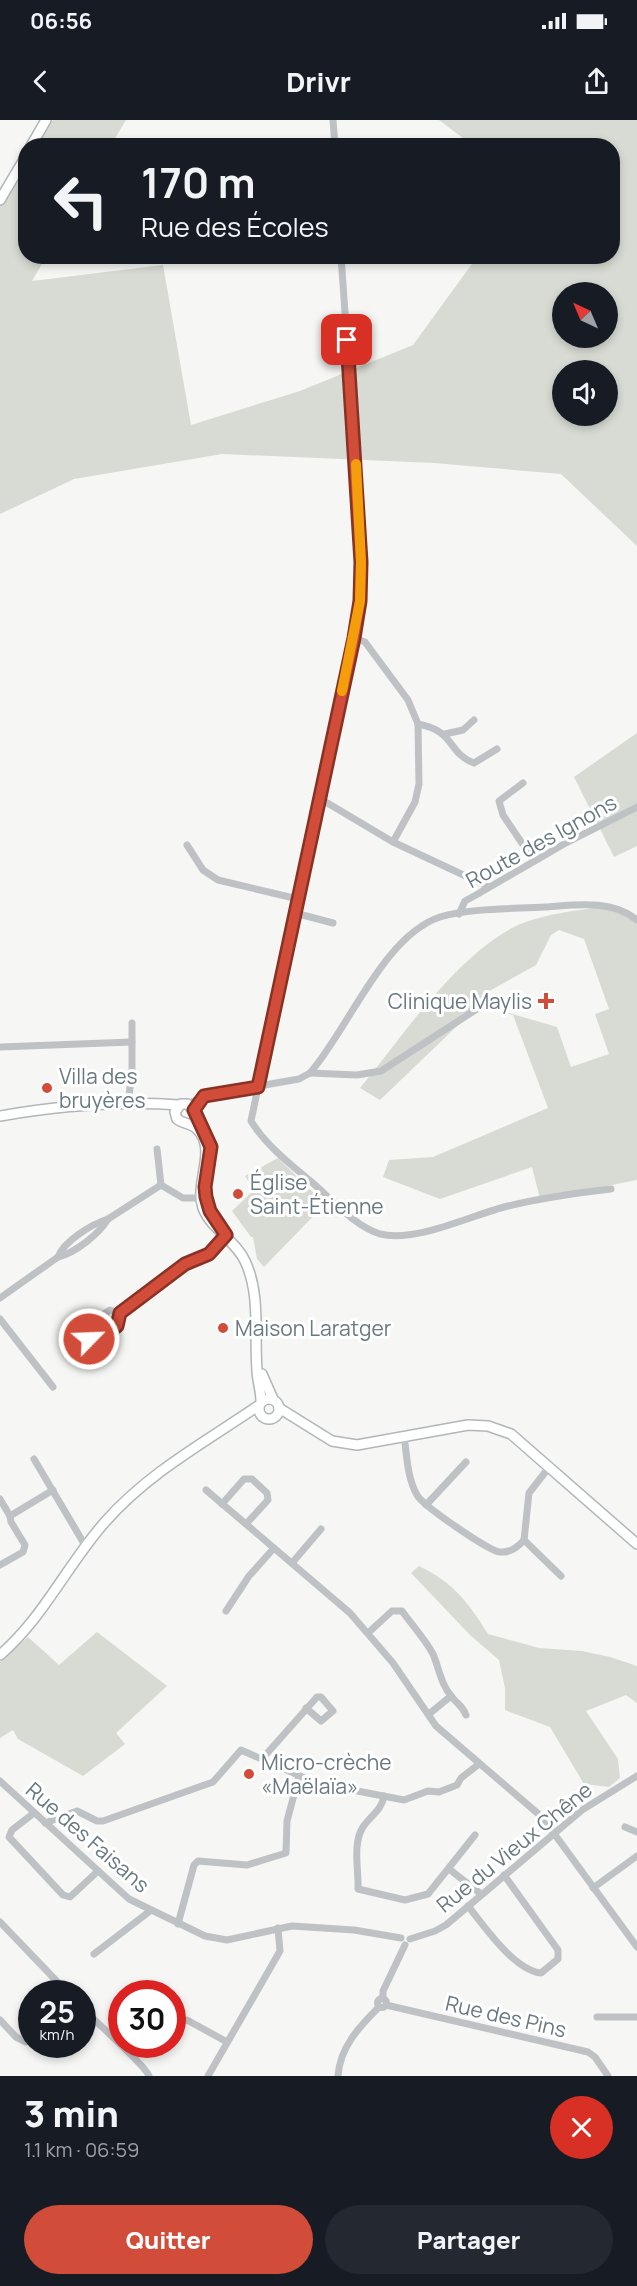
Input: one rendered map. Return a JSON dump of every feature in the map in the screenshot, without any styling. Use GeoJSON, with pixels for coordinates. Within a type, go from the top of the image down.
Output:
{"type":"FeatureCollection","features":[{"type":"Feature","properties":{"kind":"street"},"geometry":{"type":"LineString","coordinates":[[36,138],[46,120]]}},
{"type":"Feature","properties":{"kind":"street"},"geometry":{"type":"LineString","coordinates":[[333,120],[334,138]]}},
{"type":"Feature","properties":{"kind":"street"},"geometry":{"type":"LineString","coordinates":[[0,200],[18,170]]}},
{"type":"Feature","properties":{"kind":"street"},"geometry":{"type":"LineString","coordinates":[[342,264],[361,562],[360,601],[251,1121],[257,1132],[356,1220],[378,1233],[402,1236],[506,1206],[565,1194],[611,1189]]}},
{"type":"Feature","properties":{"kind":"street"},"geometry":{"type":"LineString","coordinates":[[354,638],[365,642],[408,700],[418,724],[419,784],[415,802],[393,842]]}},
{"type":"Feature","properties":{"kind":"street"},"geometry":{"type":"LineString","coordinates":[[445,734],[463,730],[474,720]]}},
{"type":"Feature","properties":{"kind":"street"},"geometry":{"type":"LineString","coordinates":[[418,724],[433,726],[445,734],[465,760],[474,763],[497,749]]}},
{"type":"Feature","properties":{"kind":"street"},"geometry":{"type":"LineString","coordinates":[[523,783],[499,801],[503,815],[534,861]]}},
{"type":"Feature","properties":{"kind":"street"},"geometry":{"type":"LineString","coordinates":[[319,798],[393,842],[489,887]]}},
{"type":"Feature","properties":{"kind":"street","name":"Route des Ignons"},"geometry":{"type":"LineString","coordinates":[[310,1073],[370,983],[409,938],[432,920],[459,914],[465,902],[534,861],[637,807]]}},
{"type":"Feature","properties":{"kind":"street"},"geometry":{"type":"LineString","coordinates":[[187,845],[203,870],[218,880],[298,899]]}},
{"type":"Feature","properties":{"kind":"street"},"geometry":{"type":"LineString","coordinates":[[459,914],[604,906],[620,909],[637,920]]}},
{"type":"Feature","properties":{"kind":"street"},"geometry":{"type":"LineString","coordinates":[[295,913],[333,923]]}},
{"type":"Feature","properties":{"kind":"street"},"geometry":{"type":"LineString","coordinates":[[261,1416],[252,1281],[241,1253],[223,1233],[203,1198],[206,1147],[198,1131],[187,1123],[179,1121],[186,1110],[200,1098],[299,1079],[310,1073],[357,1075],[381,1071],[494,1000]]}},
{"type":"Feature","properties":{"kind":"street"},"geometry":{"type":"LineString","coordinates":[[128,1104],[132,1023]]}},
{"type":"Feature","properties":{"kind":"street"},"geometry":{"type":"LineString","coordinates":[[0,1047],[132,1042]]}},
{"type":"Feature","properties":{"kind":"street"},"geometry":{"type":"LineString","coordinates":[[0,1116],[38,1110],[152,1103],[186,1110],[208,1137],[211,1147],[203,1198]]}},
{"type":"Feature","properties":{"kind":"street"},"geometry":{"type":"LineString","coordinates":[[186,1110],[187,1123]]}},
{"type":"Feature","properties":{"kind":"street"},"geometry":{"type":"LineString","coordinates":[[157,1149],[161,1185]]}},
{"type":"Feature","properties":{"kind":"street"},"geometry":{"type":"LineString","coordinates":[[161,1185],[183,1198],[203,1198]]}},
{"type":"Feature","properties":{"kind":"street"},"geometry":{"type":"LineString","coordinates":[[0,1299],[58,1257],[61,1249],[98,1222],[108,1219],[161,1185]]}},
{"type":"Feature","properties":{"kind":"street"},"geometry":{"type":"LineString","coordinates":[[120,1313],[106,1311],[87,1325],[85,1330],[87,1337],[97,1340],[117,1326],[120,1313],[185,1264],[209,1254],[223,1233]]}},
{"type":"Feature","properties":{"kind":"street"},"geometry":{"type":"LineString","coordinates":[[0,1318],[53,1387]]}},
{"type":"Feature","properties":{"kind":"street"},"geometry":{"type":"LineString","coordinates":[[256,1358],[277,1412],[332,1441],[357,1445],[468,1425],[488,1426],[512,1434],[637,1544]]}},
{"type":"Feature","properties":{"kind":"street"},"geometry":{"type":"LineString","coordinates":[[0,1655],[44,1608],[104,1523],[144,1484],[260,1403],[273,1399]]}},
{"type":"Feature","properties":{"kind":"street"},"geometry":{"type":"LineString","coordinates":[[233,1423],[261,1416],[270,1419],[277,1412]]}},
{"type":"Feature","properties":{"kind":"street"},"geometry":{"type":"LineString","coordinates":[[404,1436],[408,1470],[418,1496],[434,1513],[497,1552],[510,1551],[524,1540],[529,1493],[550,1466]]}},
{"type":"Feature","properties":{"kind":"street"},"geometry":{"type":"LineString","coordinates":[[34,1459],[86,1547]]}},
{"type":"Feature","properties":{"kind":"street"},"geometry":{"type":"LineString","coordinates":[[426,1505],[466,1462]]}},
{"type":"Feature","properties":{"kind":"street"},"geometry":{"type":"LineString","coordinates":[[222,1504],[244,1479],[252,1479],[267,1493],[268,1500],[246,1524]]}},
{"type":"Feature","properties":{"kind":"street"},"geometry":{"type":"LineString","coordinates":[[10,1516],[53,1490]]}},
{"type":"Feature","properties":{"kind":"street"},"geometry":{"type":"LineString","coordinates":[[206,1490],[350,1613],[368,1633],[436,1726],[542,1817],[637,1947]]}},
{"type":"Feature","properties":{"kind":"street"},"geometry":{"type":"LineString","coordinates":[[0,1499],[25,1545],[23,1552],[0,1565]]}},
{"type":"Feature","properties":{"kind":"street"},"geometry":{"type":"LineString","coordinates":[[292,1563],[321,1529]]}},
{"type":"Feature","properties":{"kind":"street"},"geometry":{"type":"LineString","coordinates":[[524,1540],[561,1576]]}},
{"type":"Feature","properties":{"kind":"street"},"geometry":{"type":"LineString","coordinates":[[226,1611],[249,1576],[274,1548]]}},
{"type":"Feature","properties":{"kind":"street"},"geometry":{"type":"LineString","coordinates":[[368,1633],[392,1611],[402,1611],[434,1656],[435,1666],[451,1696],[462,1704],[466,1715]]}},
{"type":"Feature","properties":{"kind":"street"},"geometry":{"type":"LineString","coordinates":[[429,1714],[451,1696]]}},
{"type":"Feature","properties":{"kind":"street"},"geometry":{"type":"LineString","coordinates":[[262,1759],[306,1708]]}},
{"type":"Feature","properties":{"kind":"street"},"geometry":{"type":"LineString","coordinates":[[45,1823],[77,1811],[97,1821],[103,1821],[213,1782],[241,1750],[323,1786]]}},
{"type":"Feature","properties":{"kind":"street"},"geometry":{"type":"LineString","coordinates":[[347,1789],[404,1800],[428,1791],[440,1792],[457,1785],[461,1778],[479,1764]]}},
{"type":"Feature","properties":{"kind":"street"},"geometry":{"type":"LineString","coordinates":[[178,1924],[194,1865],[198,1861],[248,1865],[286,1853],[288,1821],[299,1776]]}},
{"type":"Feature","properties":{"kind":"street","name":"Rue du Vieux Chêne"},"geometry":{"type":"LineString","coordinates":[[405,1941],[435,1931],[582,1810],[637,1776]]}},
{"type":"Feature","properties":{"kind":"street","name":"Rue des Faisans"},"geometry":{"type":"LineString","coordinates":[[0,1781],[129,1899],[150,1911],[215,1939],[227,1940],[292,1926],[354,1930],[405,1941]]}},
{"type":"Feature","properties":{"kind":"street"},"geometry":{"type":"LineString","coordinates":[[384,1796],[382,1805],[361,1833],[357,1864],[358,1889],[405,1900],[428,1894],[475,1835]]}},
{"type":"Feature","properties":{"kind":"street"},"geometry":{"type":"LineString","coordinates":[[34,1813],[12,1830],[10,1840],[63,1895],[70,1897],[74,1895],[98,1871]]}},
{"type":"Feature","properties":{"kind":"street"},"geometry":{"type":"LineString","coordinates":[[625,1827],[637,1832]]}},
{"type":"Feature","properties":{"kind":"street"},"geometry":{"type":"LineString","coordinates":[[593,1888],[637,1856]]}},
{"type":"Feature","properties":{"kind":"street"},"geometry":{"type":"LineString","coordinates":[[449,1869],[481,1894]]}},
{"type":"Feature","properties":{"kind":"street"},"geometry":{"type":"LineString","coordinates":[[468,1906],[506,1951],[531,1972],[541,1973],[558,1959],[558,1950],[504,1875]]}},
{"type":"Feature","properties":{"kind":"street"},"geometry":{"type":"LineString","coordinates":[[94,1954],[150,1911]]}},
{"type":"Feature","properties":{"kind":"street"},"geometry":{"type":"LineString","coordinates":[[0,1922],[56,1980]]}},
{"type":"Feature","properties":{"kind":"street"},"geometry":{"type":"LineString","coordinates":[[208,2076],[280,1951],[278,1928]]}},
{"type":"Feature","properties":{"kind":"street"},"geometry":{"type":"LineString","coordinates":[[338,2076],[342,2055],[347,2044],[383,2004],[384,1990],[405,1941]]}},
{"type":"Feature","properties":{"kind":"street","name":"Rue des Pins"},"geometry":{"type":"LineString","coordinates":[[383,2004],[588,2052],[596,2057],[608,2076]]}},
{"type":"Feature","properties":{"kind":"street"},"geometry":{"type":"LineString","coordinates":[[597,2017],[637,2017]]}},
{"type":"Feature","properties":{"kind":"street"},"geometry":{"type":"LineString","coordinates":[[0,2020],[18,2038]]}},
{"type":"Feature","properties":{"kind":"street"},"geometry":{"type":"LineString","coordinates":[[186,2020],[227,2042]]}},
{"type":"Feature","properties":{"kind":"street"},"geometry":{"type":"LineString","coordinates":[[96,2022],[123,2050],[143,2064],[149,2076]]}},
{"type":"Feature","properties":{"kind":"shaded area"},"geometry":{"type":"Polygon","coordinates":[[[53,120],[126,120],[115,138],[41,138],[53,120]]]}},
{"type":"Feature","properties":{"kind":"shaded area"},"geometry":{"type":"Polygon","coordinates":[[[439,120],[637,120],[637,546],[561,474],[434,463],[222,454],[74,479],[0,514],[0,194],[18,170],[18,264],[42,264],[32,281],[163,265],[191,425],[300,391],[413,345],[472,264],[620,264],[620,138],[463,138],[439,120]]]}},
{"type":"Feature","properties":{"kind":"shaded area"},"geometry":{"type":"Polygon","coordinates":[[[637,733],[637,846],[614,857],[574,777],[637,733]]]}},
{"type":"Feature","properties":{"kind":"shaded area"},"geometry":{"type":"Polygon","coordinates":[[[603,907],[630,918],[637,924],[637,1180],[540,1199],[532,1167],[440,1199],[383,1177],[389,1160],[433,1157],[548,1108],[513,1015],[478,1006],[380,1100],[360,1088],[450,978],[492,941],[514,927],[534,919],[603,907]],[[559,930],[551,935],[536,965],[484,994],[488,1007],[557,1027],[571,1067],[609,1054],[595,1014],[609,1009],[584,939],[559,930]]]}},
{"type":"Feature","properties":{"kind":"shaded area"},"geometry":{"type":"Polygon","coordinates":[[[278,1158],[325,1204],[264,1267],[257,1259],[253,1237],[232,1211],[254,1190],[245,1176],[278,1158]]]}},
{"type":"Feature","properties":{"kind":"shaded area"},"geometry":{"type":"Polygon","coordinates":[[[419,1566],[442,1579],[459,1594],[488,1634],[539,1648],[582,1651],[610,1657],[637,1666],[637,1703],[626,1695],[586,1711],[618,1759],[620,1778],[609,1787],[584,1784],[550,1727],[505,1710],[505,1688],[499,1660],[470,1635],[411,1573],[419,1566]]]}},
{"type":"Feature","properties":{"kind":"shaded area"},"geometry":{"type":"Polygon","coordinates":[[[97,1632],[167,1686],[116,1733],[125,1744],[83,1776],[18,1739],[13,1730],[0,1738],[0,1662],[28,1637],[59,1665],[97,1632]]]}},
{"type":"Feature","properties":{"kind":"slow traffic"},"geometry":{"type":"LineString","coordinates":[[342,691],[360,601],[361,562],[356,464]]}},
{"type":"Feature","properties":{"kind":"place","name":"Clinique Maylis"},"geometry":{"type":"Point","coordinates":[546,1001]}},
{"type":"Feature","properties":{"kind":"place","name":"Villa des bruyères"},"geometry":{"type":"Point","coordinates":[47,1088]}},
{"type":"Feature","properties":{"kind":"place","name":"Église Saint-Étienne"},"geometry":{"type":"Point","coordinates":[238,1194]}},
{"type":"Feature","properties":{"kind":"place","name":"Maison Laratger"},"geometry":{"type":"Point","coordinates":[223,1328]}},
{"type":"Feature","properties":{"kind":"place","name":"Micro-crèche «Maëlaïa»"},"geometry":{"type":"Point","coordinates":[249,1774]}},
{"type":"Feature","properties":{"kind":"route"},"geometry":{"type":"LineString","coordinates":[[89,1339],[97,1340],[117,1326],[120,1313],[185,1264],[209,1254],[226,1235],[220,1230],[207,1204],[205,1187],[212,1154],[208,1137],[194,1110],[200,1098],[204,1096],[258,1087],[266,1040],[291,934],[358,618],[361,562],[347,340]]}}]}
